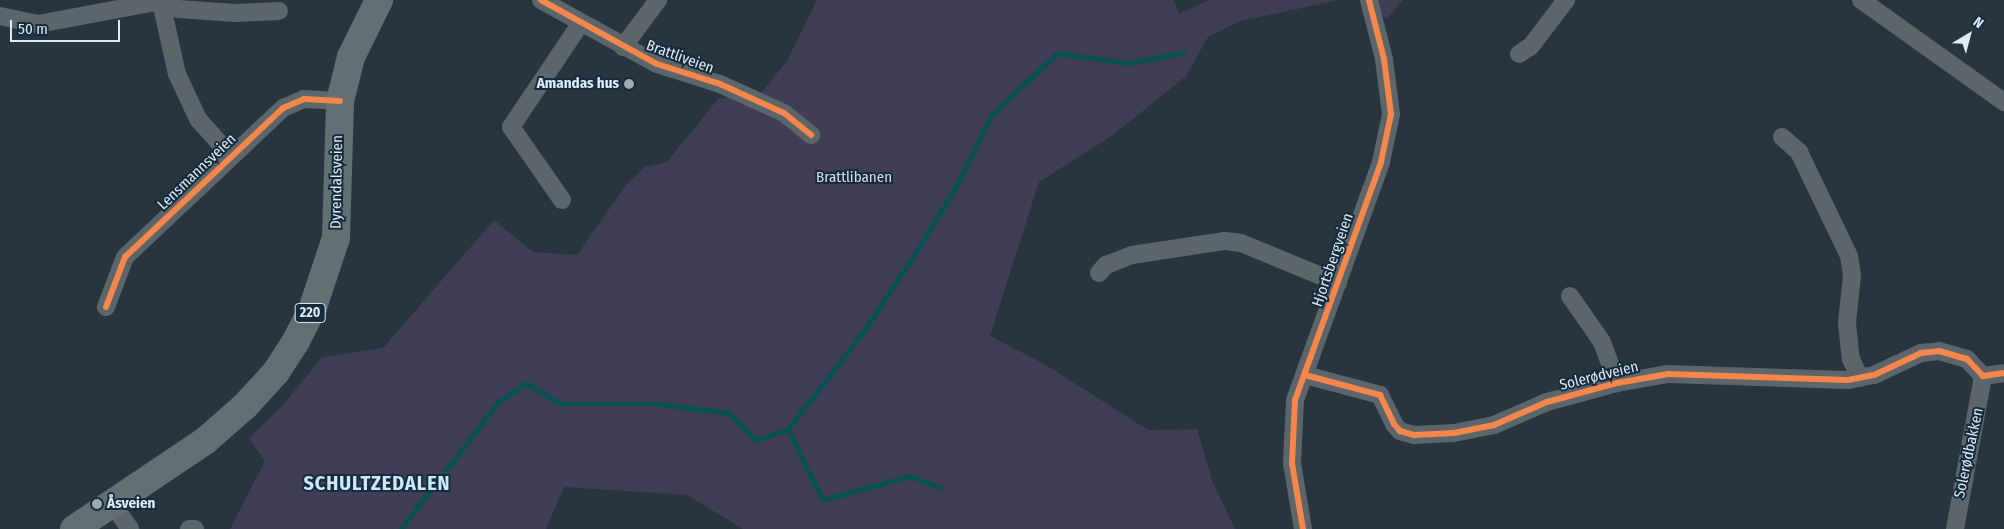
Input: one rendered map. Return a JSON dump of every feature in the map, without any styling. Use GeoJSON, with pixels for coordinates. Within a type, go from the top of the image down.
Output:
{"type":"FeatureCollection","features":[{"type":"Feature","properties":{"kind":"main road","name":"Dyrendalsveien"},"geometry":{"type":"LineString","coordinates":[[74,529],[205,441],[245,406],[276,372],[296,341],[313,307],[336,238],[340,101],[351,57],[379,0]]}},
{"type":"Feature","properties":{"kind":"street","name":"Brattliveien"},"geometry":{"type":"LineString","coordinates":[[541,0],[623,47],[657,64],[720,84],[784,113],[811,136]]}},
{"type":"Feature","properties":{"kind":"street","name":"Brattliveien"},"geometry":{"type":"LineString","coordinates":[[623,47],[658,0]]}},
{"type":"Feature","properties":{"kind":"street","name":"Hjortsbergveien"},"geometry":{"type":"LineString","coordinates":[[1303,529],[1292,463],[1291,433],[1294,400],[1305,375],[1380,162],[1390,114],[1384,59],[1369,0]]}},
{"type":"Feature","properties":{"kind":"street"},"geometry":{"type":"LineString","coordinates":[[1520,54],[1531,46],[1566,0]]}},
{"type":"Feature","properties":{"kind":"street"},"geometry":{"type":"LineString","coordinates":[[1861,0],[2004,102]]}},
{"type":"Feature","properties":{"kind":"street"},"geometry":{"type":"LineString","coordinates":[[0,16],[38,24],[164,1],[178,9],[236,13],[279,11]]}},
{"type":"Feature","properties":{"kind":"street"},"geometry":{"type":"LineString","coordinates":[[164,1],[177,74],[198,119],[231,156]]}},
{"type":"Feature","properties":{"kind":"street"},"geometry":{"type":"LineString","coordinates":[[562,200],[511,127],[581,23]]}},
{"type":"Feature","properties":{"kind":"street","name":"Lensmannsveien"},"geometry":{"type":"LineString","coordinates":[[106,308],[125,256],[283,108],[304,99],[340,101]]}},
{"type":"Feature","properties":{"kind":"street"},"geometry":{"type":"LineString","coordinates":[[1782,137],[1799,152],[1849,256],[1852,276],[1847,323],[1852,359],[1860,378]]}},
{"type":"Feature","properties":{"kind":"street","name":"Hjortsbergveien"},"geometry":{"type":"LineString","coordinates":[[1099,273],[1106,266],[1132,255],[1225,242],[1241,243],[1338,283]]}},
{"type":"Feature","properties":{"kind":"street","name":"Solerødveien"},"geometry":{"type":"LineString","coordinates":[[1570,296],[1602,342],[1617,383]]}},
{"type":"Feature","properties":{"kind":"street","name":"Solerødveien"},"geometry":{"type":"LineString","coordinates":[[1305,375],[1380,395],[1394,424],[1400,430],[1414,434],[1454,432],[1494,425],[1546,402],[1617,383],[1668,374],[1860,378],[1921,353],[1939,351],[1968,359],[1983,376]]}},
{"type":"Feature","properties":{"kind":"street"},"geometry":{"type":"LineString","coordinates":[[1983,376],[2004,373]]}},
{"type":"Feature","properties":{"kind":"street","name":"Solerødbakken"},"geometry":{"type":"LineString","coordinates":[[1955,529],[1983,376]]}},
{"type":"Feature","properties":{"kind":"street"},"geometry":{"type":"LineString","coordinates":[[112,504],[130,529]]}},
{"type":"Feature","properties":{"kind":"street"},"geometry":{"type":"LineString","coordinates":[[189,529],[195,529]]}},
{"type":"Feature","properties":{"kind":"green space","name":"Brattlibanen"},"geometry":{"type":"Polygon","coordinates":[[[817,0],[1174,0],[1179,14],[1209,0],[1339,0],[1240,21],[1208,37],[1186,76],[1113,135],[1039,182],[990,336],[1046,365],[1148,430],[1197,429],[1213,483],[1235,529],[743,529],[687,495],[564,487],[546,529],[230,529],[265,461],[249,438],[284,404],[322,357],[383,348],[494,220],[533,252],[577,255],[626,185],[645,167],[667,162],[718,99],[762,92],[787,61],[817,0]]]}},
{"type":"Feature","properties":{"kind":"green space"},"geometry":{"type":"Polygon","coordinates":[[[1361,0],[1403,0],[1387,19],[1361,0]]]}},
{"type":"Feature","properties":{"kind":"waterway"},"geometry":{"type":"LineString","coordinates":[[788,429],[864,331],[916,252],[956,187],[991,116],[1057,53],[1128,63],[1183,53]]}},
{"type":"Feature","properties":{"kind":"waterway"},"geometry":{"type":"LineString","coordinates":[[401,529],[498,402],[526,383],[561,404],[660,404],[729,413],[756,440],[788,429],[823,500],[910,476],[941,488]]}},
{"type":"Feature","properties":{"kind":"cycle path"},"geometry":{"type":"LineString","coordinates":[[541,0],[657,64],[720,84],[784,113],[811,135]]}},
{"type":"Feature","properties":{"kind":"cycle path"},"geometry":{"type":"LineString","coordinates":[[1303,529],[1292,463],[1295,400],[1381,162],[1391,114],[1384,59],[1369,0]]}},
{"type":"Feature","properties":{"kind":"cycle path"},"geometry":{"type":"LineString","coordinates":[[106,307],[125,257],[283,108],[304,99],[340,101]]}},
{"type":"Feature","properties":{"kind":"cycle path"},"geometry":{"type":"LineString","coordinates":[[1305,375],[1380,395],[1394,424],[1400,431],[1414,435],[1454,433],[1494,425],[1547,402],[1617,383],[1668,374],[1848,380],[1874,375],[1921,353],[1939,351],[1967,359],[1983,376],[2004,373]]}},
{"type":"Feature","properties":{"kind":"place","name":"Amandas hus"},"geometry":{"type":"Point","coordinates":[629,84]}},
{"type":"Feature","properties":{"kind":"place","name":"Åsveien"},"geometry":{"type":"Point","coordinates":[97,504]}},
{"type":"Feature","properties":{"kind":"district","name":"SCHULTZEDALEN"},"geometry":{"type":"Point","coordinates":[377,483]}}]}
